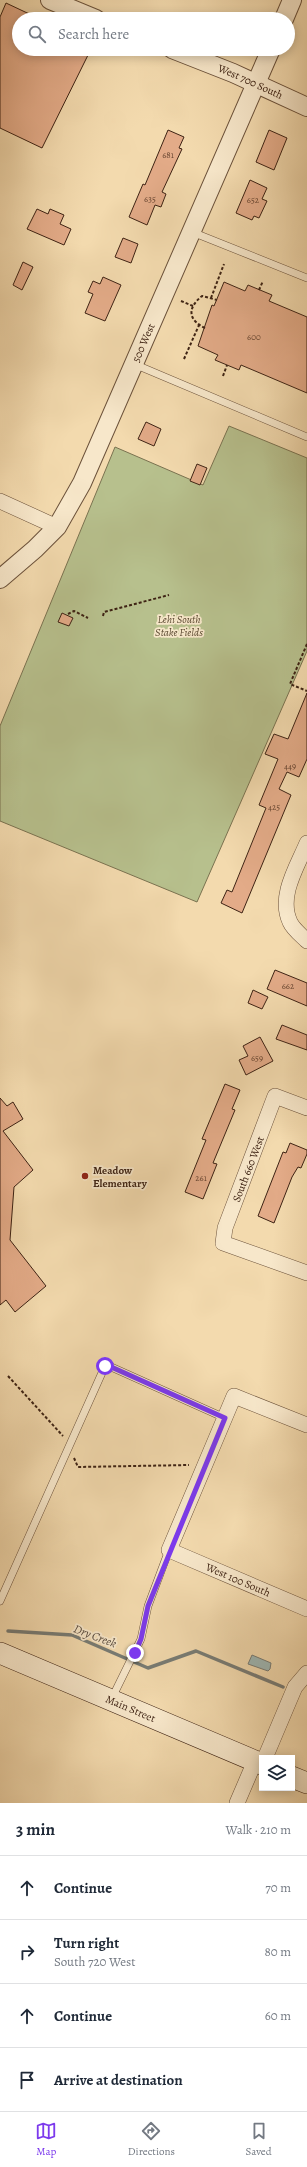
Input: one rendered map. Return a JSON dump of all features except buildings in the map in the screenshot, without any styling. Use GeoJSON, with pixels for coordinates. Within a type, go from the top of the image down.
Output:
{"type":"FeatureCollection","features":[{"type":"Feature","properties":{"kind":"main road","name":"Main Street"},"geometry":{"type":"LineString","coordinates":[[0,1654],[259,1760]]}},
{"type":"Feature","properties":{"kind":"main road"},"geometry":{"type":"LineString","coordinates":[[295,1778],[307,1783]]}},
{"type":"Feature","properties":{"kind":"street"},"geometry":{"type":"LineString","coordinates":[[50,0],[71,4],[84,12]]}},
{"type":"Feature","properties":{"kind":"street"},"geometry":{"type":"LineString","coordinates":[[287,12],[292,0]]}},
{"type":"Feature","properties":{"kind":"street","name":"West 700 South"},"geometry":{"type":"LineString","coordinates":[[189,56],[307,107]]}},
{"type":"Feature","properties":{"kind":"street","name":"500 West"},"geometry":{"type":"LineString","coordinates":[[0,579],[35,549],[57,527],[66,514],[82,483],[268,56]]}},
{"type":"Feature","properties":{"kind":"street"},"geometry":{"type":"LineString","coordinates":[[0,501],[57,527]]}},
{"type":"Feature","properties":{"kind":"street"},"geometry":{"type":"LineString","coordinates":[[307,843],[288,887],[286,904],[290,923],[307,941]]}},
{"type":"Feature","properties":{"kind":"street","name":"South 660 West"},"geometry":{"type":"LineString","coordinates":[[307,1108],[275,1096],[225,1228],[223,1243],[307,1273]]}},
{"type":"Feature","properties":{"kind":"street"},"geometry":{"type":"LineString","coordinates":[[170,1550],[234,1396],[307,1425]]}},
{"type":"Feature","properties":{"kind":"street","name":"West 100 South"},"geometry":{"type":"LineString","coordinates":[[170,1550],[307,1608]]}},
{"type":"Feature","properties":{"kind":"street"},"geometry":{"type":"LineString","coordinates":[[264,1755],[295,1687],[307,1673]]}},
{"type":"Feature","properties":{"kind":"street"},"geometry":{"type":"LineString","coordinates":[[237,1803],[259,1764]]}},
{"type":"Feature","properties":{"kind":"lane"},"geometry":{"type":"LineString","coordinates":[[192,231],[307,278]]}},
{"type":"Feature","properties":{"kind":"lane"},"geometry":{"type":"LineString","coordinates":[[134,364],[307,437]]}},
{"type":"Feature","properties":{"kind":"lane"},"geometry":{"type":"LineString","coordinates":[[0,1601],[105,1366],[109,1366],[225,1418]]}},
{"type":"Feature","properties":{"kind":"lane"},"geometry":{"type":"LineString","coordinates":[[110,1700],[141,1639],[148,1606],[170,1550]]}},
{"type":"Feature","properties":{"kind":"path"},"geometry":{"type":"LineString","coordinates":[[211,298],[224,264]]}},
{"type":"Feature","properties":{"kind":"path"},"geometry":{"type":"LineString","coordinates":[[259,290],[263,281]]}},
{"type":"Feature","properties":{"kind":"path"},"geometry":{"type":"LineString","coordinates":[[205,328],[199,325],[192,317],[192,306],[202,296],[217,300]]}},
{"type":"Feature","properties":{"kind":"path"},"geometry":{"type":"LineString","coordinates":[[181,301],[192,306]]}},
{"type":"Feature","properties":{"kind":"path"},"geometry":{"type":"LineString","coordinates":[[184,359],[199,325]]}},
{"type":"Feature","properties":{"kind":"path"},"geometry":{"type":"LineString","coordinates":[[223,376],[227,366]]}},
{"type":"Feature","properties":{"kind":"path"},"geometry":{"type":"LineString","coordinates":[[103,616],[104,612],[169,596]]}},
{"type":"Feature","properties":{"kind":"path"},"geometry":{"type":"LineString","coordinates":[[68,614],[74,611],[88,618]]}},
{"type":"Feature","properties":{"kind":"path"},"geometry":{"type":"LineString","coordinates":[[307,644],[290,684],[307,692]]}},
{"type":"Feature","properties":{"kind":"path"},"geometry":{"type":"LineString","coordinates":[[8,1376],[62,1433],[78,1467],[195,1465]]}},
{"type":"Feature","properties":{"kind":"green space","name":"Lehi South Stake Fields"},"geometry":{"type":"Polygon","coordinates":[[[229,426],[307,458],[307,651],[197,902],[0,821],[0,726],[115,447],[203,485],[229,426]]]}},
{"type":"Feature","properties":{"kind":"water"},"geometry":{"type":"Polygon","coordinates":[[[252,1655],[271,1663],[270,1669],[268,1671],[248,1664],[252,1655]]]}},
{"type":"Feature","properties":{"kind":"waterway","name":"Dry Creek"},"geometry":{"type":"LineString","coordinates":[[8,1631],[72,1635],[148,1668],[196,1651],[283,1687]]}},
{"type":"Feature","properties":{"kind":"place","name":"Meadow Elementary"},"geometry":{"type":"Point","coordinates":[85,1176]}},
{"type":"Feature","properties":{"kind":"route"},"geometry":{"type":"LineString","coordinates":[[105,1366],[109,1366],[225,1418],[148,1606],[141,1639],[135,1653]]}}]}
